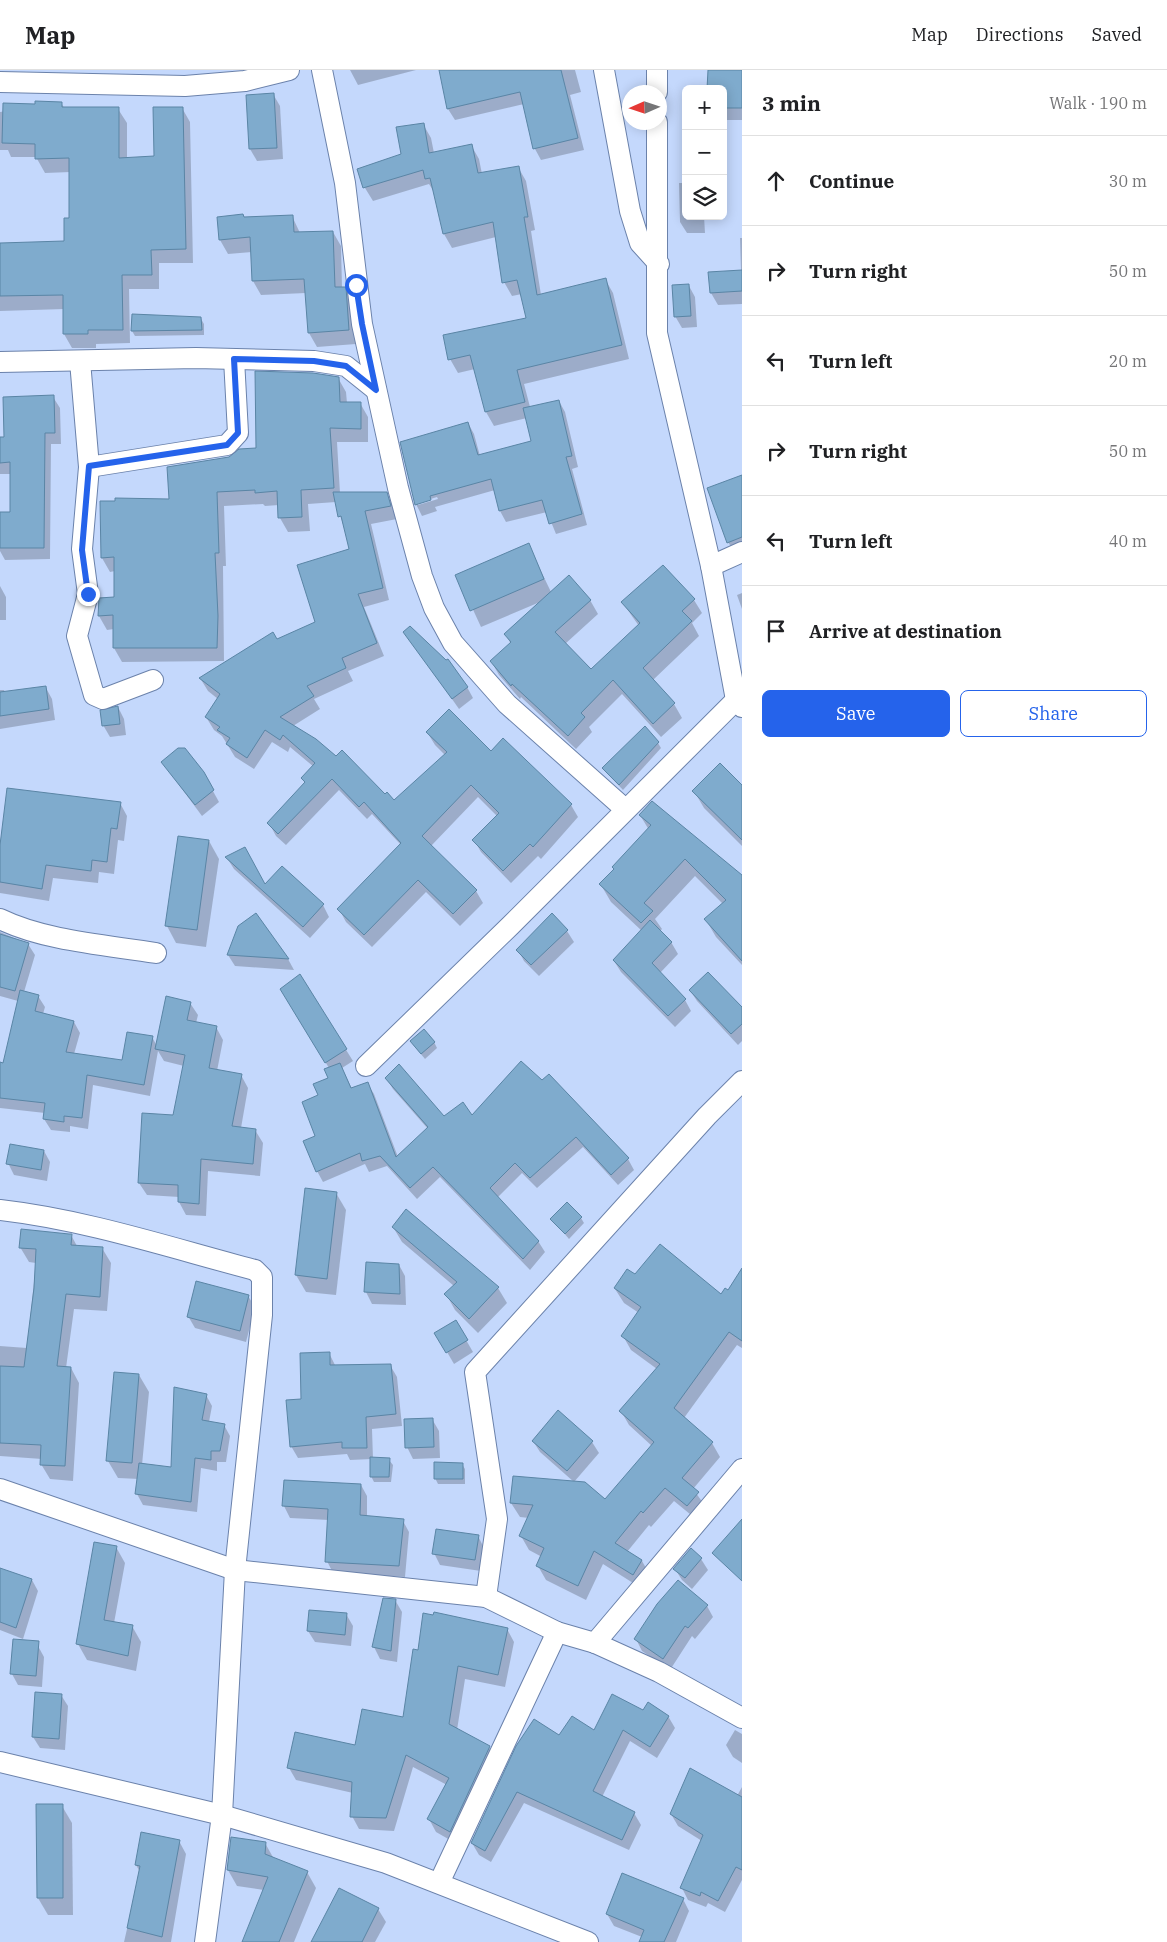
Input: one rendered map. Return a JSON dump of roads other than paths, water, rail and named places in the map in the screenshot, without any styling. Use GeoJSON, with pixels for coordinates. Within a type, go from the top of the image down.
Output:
{"type":"FeatureCollection","features":[{"type":"Feature","properties":{"kind":"street"},"geometry":{"type":"LineString","coordinates":[[0,82],[185,86],[244,81],[289,70]]}},
{"type":"Feature","properties":{"kind":"street"},"geometry":{"type":"LineString","coordinates":[[322,70],[345,183],[362,324],[376,390],[422,576],[434,608],[453,643],[507,704],[625,809]]}},
{"type":"Feature","properties":{"kind":"street"},"geometry":{"type":"LineString","coordinates":[[604,70],[630,211],[640,243],[659,264]]}},
{"type":"Feature","properties":{"kind":"street"},"geometry":{"type":"LineString","coordinates":[[657,70],[657,85]]}},
{"type":"Feature","properties":{"kind":"street"},"geometry":{"type":"LineString","coordinates":[[366,1066],[510,926],[625,809],[739,703],[711,566],[657,333],[659,264],[657,130]]}},
{"type":"Feature","properties":{"kind":"street"},"geometry":{"type":"LineString","coordinates":[[0,362],[234,359],[314,361],[346,366],[376,390]]}},
{"type":"Feature","properties":{"kind":"street"},"geometry":{"type":"LineString","coordinates":[[89,466],[227,445],[238,433],[234,359]]}},
{"type":"Feature","properties":{"kind":"street"},"geometry":{"type":"LineString","coordinates":[[80,361],[89,466],[82,550],[88,594],[77,636],[94,695],[103,699],[153,680]]}},
{"type":"Feature","properties":{"kind":"street"},"geometry":{"type":"LineString","coordinates":[[711,566],[742,552]]}},
{"type":"Feature","properties":{"kind":"street"},"geometry":{"type":"LineString","coordinates":[[0,919],[14,926],[60,937],[156,953]]}},
{"type":"Feature","properties":{"kind":"street"},"geometry":{"type":"LineString","coordinates":[[486,1597],[497,1519],[475,1372],[706,1116],[742,1081]]}},
{"type":"Feature","properties":{"kind":"street"},"geometry":{"type":"LineString","coordinates":[[0,1210],[116,1231],[255,1270],[262,1277],[262,1315],[235,1570],[222,1815],[205,1942]]}},
{"type":"Feature","properties":{"kind":"street"},"geometry":{"type":"LineString","coordinates":[[595,1643],[742,1469]]}},
{"type":"Feature","properties":{"kind":"street"},"geometry":{"type":"LineString","coordinates":[[0,1488],[235,1570],[486,1597],[557,1632],[595,1643],[659,1672],[742,1718]]}},
{"type":"Feature","properties":{"kind":"street"},"geometry":{"type":"LineString","coordinates":[[439,1882],[557,1632]]}},
{"type":"Feature","properties":{"kind":"street"},"geometry":{"type":"LineString","coordinates":[[0,1762],[222,1815],[386,1863],[439,1882],[588,1942]]}}]}
